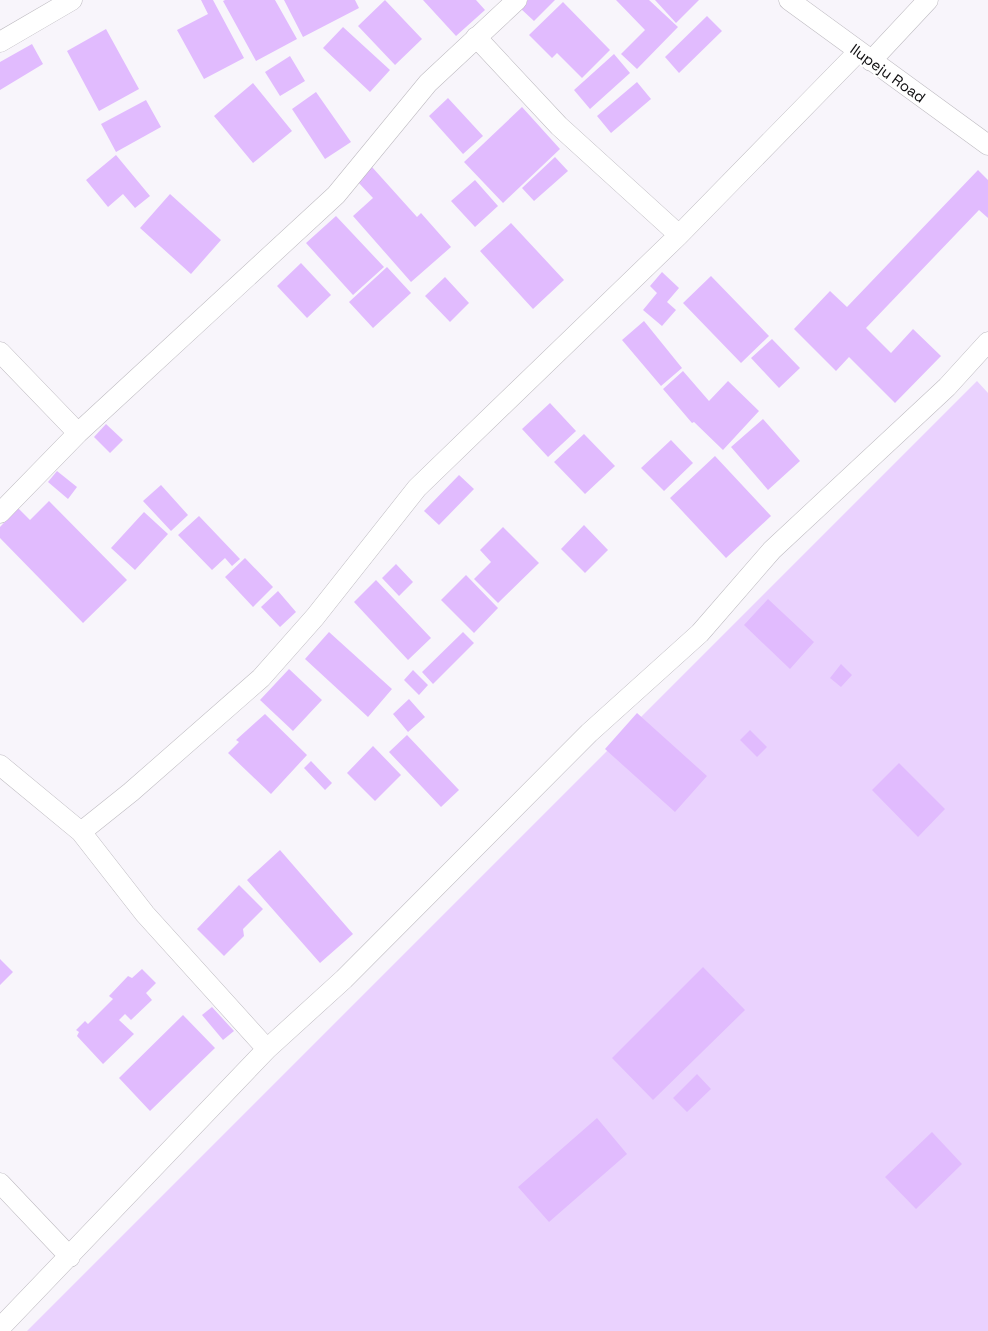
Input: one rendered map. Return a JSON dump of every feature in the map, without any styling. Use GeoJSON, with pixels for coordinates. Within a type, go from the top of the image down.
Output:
{"type":"FeatureCollection","features":[{"type":"Feature","properties":{"kind":"street"},"geometry":{"type":"LineString","coordinates":[[0,42],[72,0]]}},
{"type":"Feature","properties":{"kind":"street"},"geometry":{"type":"LineString","coordinates":[[0,514],[78,433],[336,195],[428,83],[476,36],[517,0]]}},
{"type":"Feature","properties":{"kind":"street","name":"Ilupeju Road"},"geometry":{"type":"LineString","coordinates":[[789,0],[988,145]]}},
{"type":"Feature","properties":{"kind":"street"},"geometry":{"type":"LineString","coordinates":[[81,832],[131,792],[261,678],[315,617],[418,488],[864,56],[928,0]]}},
{"type":"Feature","properties":{"kind":"street"},"geometry":{"type":"LineString","coordinates":[[476,36],[559,126],[679,235]]}},
{"type":"Feature","properties":{"kind":"street"},"geometry":{"type":"LineString","coordinates":[[0,1328],[267,1049],[344,979],[589,734],[700,633],[772,550],[947,387],[988,342]]}},
{"type":"Feature","properties":{"kind":"street"},"geometry":{"type":"LineString","coordinates":[[0,352],[78,433]]}},
{"type":"Feature","properties":{"kind":"street"},"geometry":{"type":"LineString","coordinates":[[0,765],[81,832],[145,914],[267,1049]]}},
{"type":"Feature","properties":{"kind":"street"},"geometry":{"type":"LineString","coordinates":[[0,1183],[70,1257]]}},
{"type":"Feature","properties":{"kind":"shaded area"},"geometry":{"type":"Polygon","coordinates":[[[977,381],[988,393],[988,1331],[27,1331],[977,381]]]}},
{"type":"Feature","properties":{"kind":"building"},"geometry":{"type":"Polygon","coordinates":[[[201,0],[213,0],[244,58],[204,79],[177,30],[208,14],[201,0]]]}},
{"type":"Feature","properties":{"kind":"building"},"geometry":{"type":"Polygon","coordinates":[[[275,0],[297,39],[256,61],[223,1],[275,0]]]}},
{"type":"Feature","properties":{"kind":"building"},"geometry":{"type":"Polygon","coordinates":[[[284,0],[355,0],[359,8],[303,37],[284,0]]]}},
{"type":"Feature","properties":{"kind":"building"},"geometry":{"type":"Polygon","coordinates":[[[385,0],[422,39],[395,65],[358,26],[385,0]]]}},
{"type":"Feature","properties":{"kind":"building"},"geometry":{"type":"Polygon","coordinates":[[[423,0],[476,0],[485,10],[456,36],[423,0]]]}},
{"type":"Feature","properties":{"kind":"building"},"geometry":{"type":"Polygon","coordinates":[[[528,0],[555,0],[534,21],[520,8],[528,0]]]}},
{"type":"Feature","properties":{"kind":"building"},"geometry":{"type":"Polygon","coordinates":[[[616,0],[649,0],[678,27],[637,69],[621,54],[645,30],[616,0]]]}},
{"type":"Feature","properties":{"kind":"building"},"geometry":{"type":"Polygon","coordinates":[[[655,0],[699,0],[676,23],[655,0]]]}},
{"type":"Feature","properties":{"kind":"building"},"geometry":{"type":"Polygon","coordinates":[[[563,2],[610,50],[582,78],[557,53],[552,58],[529,35],[563,2]]]}},
{"type":"Feature","properties":{"kind":"building"},"geometry":{"type":"Polygon","coordinates":[[[707,16],[722,31],[679,73],[665,57],[707,16]]]}},
{"type":"Feature","properties":{"kind":"building"},"geometry":{"type":"Polygon","coordinates":[[[343,27],[390,70],[370,92],[323,48],[343,27]]]}},
{"type":"Feature","properties":{"kind":"building"},"geometry":{"type":"Polygon","coordinates":[[[106,29],[139,89],[99,111],[67,51],[106,29]]]}},
{"type":"Feature","properties":{"kind":"building"},"geometry":{"type":"Polygon","coordinates":[[[32,44],[43,64],[0,90],[0,62],[32,44]]]}},
{"type":"Feature","properties":{"kind":"building"},"geometry":{"type":"Polygon","coordinates":[[[614,54],[630,73],[590,109],[574,90],[614,54]]]}},
{"type":"Feature","properties":{"kind":"building"},"geometry":{"type":"Polygon","coordinates":[[[290,56],[305,81],[280,96],[265,72],[290,56]]]}},
{"type":"Feature","properties":{"kind":"building"},"geometry":{"type":"Polygon","coordinates":[[[637,82],[651,99],[611,133],[597,116],[637,82]]]}},
{"type":"Feature","properties":{"kind":"building"},"geometry":{"type":"Polygon","coordinates":[[[253,83],[292,131],[253,163],[214,116],[253,83]]]}},
{"type":"Feature","properties":{"kind":"building"},"geometry":{"type":"Polygon","coordinates":[[[316,92],[351,142],[325,159],[292,109],[316,92]]]}},
{"type":"Feature","properties":{"kind":"building"},"geometry":{"type":"Polygon","coordinates":[[[448,98],[483,136],[463,154],[429,116],[448,98]]]}},
{"type":"Feature","properties":{"kind":"building"},"geometry":{"type":"Polygon","coordinates":[[[146,100],[161,127],[116,152],[101,124],[146,100]]]}},
{"type":"Feature","properties":{"kind":"building"},"geometry":{"type":"Polygon","coordinates":[[[522,107],[560,149],[503,203],[464,162],[522,107]]]}},
{"type":"Feature","properties":{"kind":"building"},"geometry":{"type":"Polygon","coordinates":[[[116,155],[150,196],[135,208],[123,194],[108,207],[86,180],[116,155]]]}},
{"type":"Feature","properties":{"kind":"building"},"geometry":{"type":"Polygon","coordinates":[[[555,157],[568,171],[534,201],[522,188],[555,157]]]}},
{"type":"Feature","properties":{"kind":"building"},"geometry":{"type":"Polygon","coordinates":[[[372,167],[417,217],[421,213],[451,247],[411,282],[353,216],[373,198],[357,181],[372,167]]]}},
{"type":"Feature","properties":{"kind":"building"},"geometry":{"type":"Polygon","coordinates":[[[978,170],[988,180],[988,218],[979,210],[866,328],[891,353],[913,329],[941,356],[895,403],[849,357],[836,371],[794,329],[830,291],[847,307],[978,170]]]}},
{"type":"Feature","properties":{"kind":"building"},"geometry":{"type":"Polygon","coordinates":[[[475,180],[498,206],[475,227],[451,201],[475,180]]]}},
{"type":"Feature","properties":{"kind":"building"},"geometry":{"type":"Polygon","coordinates":[[[170,194],[221,240],[191,274],[140,228],[170,194]]]}},
{"type":"Feature","properties":{"kind":"building"},"geometry":{"type":"Polygon","coordinates":[[[336,216],[384,267],[353,295],[306,243],[336,216]]]}},
{"type":"Feature","properties":{"kind":"building"},"geometry":{"type":"Polygon","coordinates":[[[511,223],[564,280],[533,309],[480,251],[511,223]]]}},
{"type":"Feature","properties":{"kind":"building"},"geometry":{"type":"Polygon","coordinates":[[[301,263],[331,295],[307,318],[277,286],[301,263]]]}},
{"type":"Feature","properties":{"kind":"building"},"geometry":{"type":"Polygon","coordinates":[[[387,267],[411,293],[373,328],[349,302],[387,267]]]}},
{"type":"Feature","properties":{"kind":"building"},"geometry":{"type":"Polygon","coordinates":[[[662,272],[679,288],[667,302],[676,310],[662,326],[643,310],[657,293],[650,286],[662,272]]]}},
{"type":"Feature","properties":{"kind":"building"},"geometry":{"type":"Polygon","coordinates":[[[711,276],[769,336],[741,363],[683,303],[711,276]]]}},
{"type":"Feature","properties":{"kind":"building"},"geometry":{"type":"Polygon","coordinates":[[[445,277],[469,303],[450,322],[425,296],[445,277]]]}},
{"type":"Feature","properties":{"kind":"building"},"geometry":{"type":"Polygon","coordinates":[[[644,321],[682,368],[661,386],[622,340],[644,321]]]}},
{"type":"Feature","properties":{"kind":"building"},"geometry":{"type":"Polygon","coordinates":[[[772,339],[800,368],[779,388],[751,358],[772,339]]]}},
{"type":"Feature","properties":{"kind":"building"},"geometry":{"type":"Polygon","coordinates":[[[683,371],[709,401],[728,381],[759,411],[723,450],[694,422],[692,423],[663,389],[683,371]]]}},
{"type":"Feature","properties":{"kind":"building"},"geometry":{"type":"Polygon","coordinates":[[[550,403],[576,431],[548,457],[522,429],[550,403]]]}},
{"type":"Feature","properties":{"kind":"building"},"geometry":{"type":"Polygon","coordinates":[[[763,419],[800,461],[768,490],[731,447],[763,419]]]}},
{"type":"Feature","properties":{"kind":"building"},"geometry":{"type":"Polygon","coordinates":[[[106,424],[123,440],[110,453],[94,437],[106,424]]]}},
{"type":"Feature","properties":{"kind":"building"},"geometry":{"type":"Polygon","coordinates":[[[584,434],[615,466],[585,494],[554,462],[584,434]]]}},
{"type":"Feature","properties":{"kind":"building"},"geometry":{"type":"Polygon","coordinates":[[[671,440],[693,463],[664,491],[641,468],[671,440]]]}},
{"type":"Feature","properties":{"kind":"building"},"geometry":{"type":"Polygon","coordinates":[[[715,456],[771,516],[726,558],[670,498],[715,456]]]}},
{"type":"Feature","properties":{"kind":"building"},"geometry":{"type":"Polygon","coordinates":[[[57,471],[77,487],[68,499],[48,482],[57,471]]]}},
{"type":"Feature","properties":{"kind":"building"},"geometry":{"type":"Polygon","coordinates":[[[459,475],[474,489],[439,525],[424,511],[459,475]]]}},
{"type":"Feature","properties":{"kind":"building"},"geometry":{"type":"Polygon","coordinates":[[[161,485],[188,515],[171,531],[143,501],[161,485]]]}},
{"type":"Feature","properties":{"kind":"building"},"geometry":{"type":"Polygon","coordinates":[[[49,501],[127,580],[83,623],[0,538],[0,527],[18,508],[30,520],[49,501]]]}},
{"type":"Feature","properties":{"kind":"building"},"geometry":{"type":"Polygon","coordinates":[[[144,512],[168,534],[135,570],[111,548],[144,512]]]}},
{"type":"Feature","properties":{"kind":"building"},"geometry":{"type":"Polygon","coordinates":[[[199,516],[240,559],[232,566],[225,558],[212,570],[178,535],[199,516]]]}},
{"type":"Feature","properties":{"kind":"building"},"geometry":{"type":"Polygon","coordinates":[[[584,525],[608,550],[585,573],[561,549],[584,525]]]}},
{"type":"Feature","properties":{"kind":"building"},"geometry":{"type":"Polygon","coordinates":[[[503,527],[539,563],[498,603],[474,579],[491,562],[480,550],[503,527]]]}},
{"type":"Feature","properties":{"kind":"building"},"geometry":{"type":"Polygon","coordinates":[[[245,558],[273,587],[253,607],[225,577],[245,558]]]}},
{"type":"Feature","properties":{"kind":"building"},"geometry":{"type":"Polygon","coordinates":[[[396,564],[413,582],[399,596],[382,578],[396,564]]]}},
{"type":"Feature","properties":{"kind":"building"},"geometry":{"type":"Polygon","coordinates":[[[466,575],[498,608],[474,633],[441,600],[466,575]]]}},
{"type":"Feature","properties":{"kind":"building"},"geometry":{"type":"Polygon","coordinates":[[[376,580],[431,638],[408,660],[354,602],[376,580]]]}},
{"type":"Feature","properties":{"kind":"building"},"geometry":{"type":"Polygon","coordinates":[[[278,591],[296,612],[280,627],[261,607],[278,591]]]}},
{"type":"Feature","properties":{"kind":"building"},"geometry":{"type":"Polygon","coordinates":[[[768,599],[814,642],[790,669],[744,625],[768,599]]]}},
{"type":"Feature","properties":{"kind":"building"},"geometry":{"type":"Polygon","coordinates":[[[329,632],[392,689],[368,717],[305,659],[329,632]]]}},
{"type":"Feature","properties":{"kind":"building"},"geometry":{"type":"Polygon","coordinates":[[[463,632],[474,643],[433,684],[422,672],[463,632]]]}},
{"type":"Feature","properties":{"kind":"building"},"geometry":{"type":"Polygon","coordinates":[[[841,664],[852,675],[841,687],[830,678],[841,664]]]}},
{"type":"Feature","properties":{"kind":"building"},"geometry":{"type":"Polygon","coordinates":[[[289,669],[322,700],[293,731],[260,700],[289,669]]]}},
{"type":"Feature","properties":{"kind":"building"},"geometry":{"type":"Polygon","coordinates":[[[413,670],[428,685],[419,695],[404,680],[413,670]]]}},
{"type":"Feature","properties":{"kind":"building"},"geometry":{"type":"Polygon","coordinates":[[[409,699],[425,717],[408,732],[393,714],[409,699]]]}},
{"type":"Feature","properties":{"kind":"building"},"geometry":{"type":"Polygon","coordinates":[[[637,713],[707,776],[675,812],[605,749],[637,713]]]}},
{"type":"Feature","properties":{"kind":"building"},"geometry":{"type":"Polygon","coordinates":[[[265,714],[307,755],[271,794],[228,753],[239,742],[236,740],[265,714]]]}},
{"type":"Feature","properties":{"kind":"building"},"geometry":{"type":"Polygon","coordinates":[[[750,730],[767,747],[757,757],[740,740],[750,730]]]}},
{"type":"Feature","properties":{"kind":"building"},"geometry":{"type":"Polygon","coordinates":[[[407,735],[459,790],[441,807],[389,752],[407,735]]]}},
{"type":"Feature","properties":{"kind":"building"},"geometry":{"type":"Polygon","coordinates":[[[373,746],[401,775],[375,801],[347,773],[373,746]]]}},
{"type":"Feature","properties":{"kind":"building"},"geometry":{"type":"Polygon","coordinates":[[[311,761],[332,783],[325,790],[304,768],[311,761]]]}},
{"type":"Feature","properties":{"kind":"building"},"geometry":{"type":"Polygon","coordinates":[[[899,763],[945,809],[918,837],[872,790],[899,763]]]}},
{"type":"Feature","properties":{"kind":"building"},"geometry":{"type":"Polygon","coordinates":[[[280,850],[353,934],[320,963],[247,880],[280,850]]]}},
{"type":"Feature","properties":{"kind":"building"},"geometry":{"type":"Polygon","coordinates":[[[239,885],[263,909],[243,929],[244,936],[224,956],[197,929],[239,885]]]}},
{"type":"Feature","properties":{"kind":"building"},"geometry":{"type":"Polygon","coordinates":[[[0,959],[13,972],[0,985],[0,959]]]}},
{"type":"Feature","properties":{"kind":"building"},"geometry":{"type":"Polygon","coordinates":[[[703,967],[745,1010],[653,1100],[612,1058],[703,967]]]}},
{"type":"Feature","properties":{"kind":"building"},"geometry":{"type":"Polygon","coordinates":[[[142,969],[156,983],[146,993],[152,1000],[131,1020],[125,1014],[119,1020],[134,1034],[103,1064],[77,1036],[79,1032],[76,1030],[85,1021],[88,1024],[113,999],[109,996],[128,976],[132,978],[142,969]]]}},
{"type":"Feature","properties":{"kind":"building"},"geometry":{"type":"Polygon","coordinates":[[[212,1007],[234,1031],[223,1040],[202,1015],[212,1007]]]}},
{"type":"Feature","properties":{"kind":"building"},"geometry":{"type":"Polygon","coordinates":[[[183,1015],[215,1048],[150,1111],[119,1078],[183,1015]]]}},
{"type":"Feature","properties":{"kind":"building"},"geometry":{"type":"Polygon","coordinates":[[[697,1074],[711,1089],[687,1112],[673,1098],[697,1074]]]}},
{"type":"Feature","properties":{"kind":"building"},"geometry":{"type":"Polygon","coordinates":[[[597,1118],[627,1154],[549,1222],[518,1187],[597,1118]]]}},
{"type":"Feature","properties":{"kind":"building"},"geometry":{"type":"Polygon","coordinates":[[[932,1132],[962,1164],[916,1209],[885,1177],[932,1132]]]}}]}
